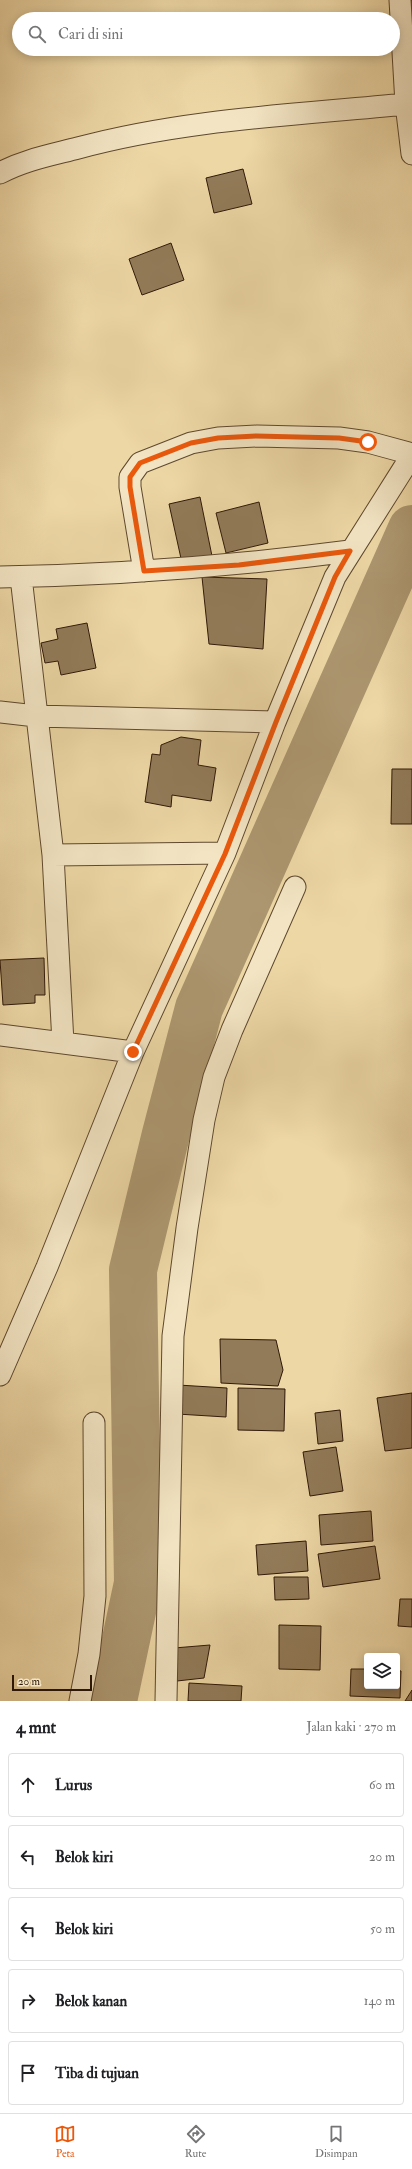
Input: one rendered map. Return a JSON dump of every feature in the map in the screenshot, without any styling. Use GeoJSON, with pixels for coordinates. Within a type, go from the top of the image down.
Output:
{"type":"FeatureCollection","features":[{"type":"Feature","properties":{"kind":"street"},"geometry":{"type":"LineString","coordinates":[[400,0],[406,104],[412,154]]}},
{"type":"Feature","properties":{"kind":"street"},"geometry":{"type":"LineString","coordinates":[[0,173],[21,163],[105,140],[176,126],[406,104]]}},
{"type":"Feature","properties":{"kind":"street"},"geometry":{"type":"LineString","coordinates":[[0,1375],[47,1267],[133,1052],[225,854],[276,722],[335,577],[412,455],[368,442],[339,438],[256,436],[218,438],[191,443],[140,463],[130,477],[130,487],[144,571]]}},
{"type":"Feature","properties":{"kind":"street"},"geometry":{"type":"LineString","coordinates":[[0,577],[87,576],[239,565],[350,551]]}},
{"type":"Feature","properties":{"kind":"street"},"geometry":{"type":"LineString","coordinates":[[21,577],[53,855],[63,1043]]}},
{"type":"Feature","properties":{"kind":"street"},"geometry":{"type":"LineString","coordinates":[[0,712],[36,716],[276,722]]}},
{"type":"Feature","properties":{"kind":"street"},"geometry":{"type":"LineString","coordinates":[[53,855],[225,854]]}},
{"type":"Feature","properties":{"kind":"street"},"geometry":{"type":"LineString","coordinates":[[166,1701],[173,1336],[204,1120],[214,1077],[232,1030],[295,887]]}},
{"type":"Feature","properties":{"kind":"street"},"geometry":{"type":"LineString","coordinates":[[0,1035],[133,1052]]}},
{"type":"Feature","properties":{"kind":"street"},"geometry":{"type":"LineString","coordinates":[[80,1701],[89,1654],[95,1596],[94,1423]]}},
{"type":"Feature","properties":{"kind":"building"},"geometry":{"type":"Polygon","coordinates":[[[406,0],[412,0],[412,31],[406,0]]]}},
{"type":"Feature","properties":{"kind":"building"},"geometry":{"type":"Polygon","coordinates":[[[243,169],[252,204],[214,213],[206,178],[243,169]]]}},
{"type":"Feature","properties":{"kind":"building"},"geometry":{"type":"Polygon","coordinates":[[[171,243],[184,280],[142,295],[129,259],[171,243]]]}},
{"type":"Feature","properties":{"kind":"building"},"geometry":{"type":"Polygon","coordinates":[[[200,497],[212,556],[182,563],[169,504],[200,497]]]}},
{"type":"Feature","properties":{"kind":"building"},"geometry":{"type":"Polygon","coordinates":[[[259,502],[268,543],[226,553],[216,513],[259,502]]]}},
{"type":"Feature","properties":{"kind":"building"},"geometry":{"type":"Polygon","coordinates":[[[202,577],[267,579],[263,649],[209,644],[202,577]]]}},
{"type":"Feature","properties":{"kind":"building"},"geometry":{"type":"Polygon","coordinates":[[[87,623],[96,668],[61,675],[58,661],[45,663],[41,643],[58,639],[56,629],[87,623]]]}},
{"type":"Feature","properties":{"kind":"building"},"geometry":{"type":"Polygon","coordinates":[[[181,737],[201,740],[198,765],[216,768],[211,801],[172,795],[171,807],[145,802],[152,754],[160,755],[161,745],[181,737]]]}},
{"type":"Feature","properties":{"kind":"building"},"geometry":{"type":"Polygon","coordinates":[[[392,769],[412,769],[412,824],[391,824],[392,769]]]}},
{"type":"Feature","properties":{"kind":"building"},"geometry":{"type":"Polygon","coordinates":[[[44,958],[45,995],[35,995],[35,1003],[3,1005],[0,960],[44,958]]]}},
{"type":"Feature","properties":{"kind":"building"},"geometry":{"type":"Polygon","coordinates":[[[220,1339],[276,1340],[283,1370],[278,1386],[221,1383],[220,1339]]]}},
{"type":"Feature","properties":{"kind":"building"},"geometry":{"type":"Polygon","coordinates":[[[178,1385],[227,1388],[226,1417],[177,1414],[178,1385]]]}},
{"type":"Feature","properties":{"kind":"building"},"geometry":{"type":"Polygon","coordinates":[[[238,1388],[285,1389],[284,1431],[238,1430],[238,1388]]]}},
{"type":"Feature","properties":{"kind":"building"},"geometry":{"type":"Polygon","coordinates":[[[412,1393],[412,1448],[385,1451],[377,1398],[412,1393]]]}},
{"type":"Feature","properties":{"kind":"building"},"geometry":{"type":"Polygon","coordinates":[[[340,1410],[343,1441],[318,1444],[315,1413],[340,1410]]]}},
{"type":"Feature","properties":{"kind":"building"},"geometry":{"type":"Polygon","coordinates":[[[336,1447],[343,1491],[310,1496],[303,1452],[336,1447]]]}},
{"type":"Feature","properties":{"kind":"building"},"geometry":{"type":"Polygon","coordinates":[[[371,1511],[373,1541],[321,1545],[319,1515],[371,1511]]]}},
{"type":"Feature","properties":{"kind":"building"},"geometry":{"type":"Polygon","coordinates":[[[306,1541],[308,1571],[258,1575],[256,1545],[306,1541]]]}},
{"type":"Feature","properties":{"kind":"building"},"geometry":{"type":"Polygon","coordinates":[[[375,1546],[380,1579],[323,1587],[318,1554],[375,1546]]]}},
{"type":"Feature","properties":{"kind":"building"},"geometry":{"type":"Polygon","coordinates":[[[274,1577],[308,1577],[309,1599],[275,1600],[274,1577]]]}},
{"type":"Feature","properties":{"kind":"building"},"geometry":{"type":"Polygon","coordinates":[[[400,1599],[412,1599],[412,1627],[398,1626],[400,1599]]]}},
{"type":"Feature","properties":{"kind":"building"},"geometry":{"type":"Polygon","coordinates":[[[279,1625],[321,1626],[320,1670],[279,1669],[279,1625]]]}},
{"type":"Feature","properties":{"kind":"building"},"geometry":{"type":"Polygon","coordinates":[[[210,1645],[204,1678],[177,1681],[174,1648],[210,1645]]]}},
{"type":"Feature","properties":{"kind":"building"},"geometry":{"type":"Polygon","coordinates":[[[351,1669],[364,1669],[364,1689],[400,1689],[401,1671],[400,1698],[350,1696],[351,1669]]]}},
{"type":"Feature","properties":{"kind":"building"},"geometry":{"type":"Polygon","coordinates":[[[189,1683],[242,1686],[241,1701],[188,1701],[189,1683]]]}},
{"type":"Feature","properties":{"kind":"building"},"geometry":{"type":"Polygon","coordinates":[[[412,1690],[412,1701],[405,1701],[412,1690]]]}},
{"type":"Feature","properties":{"kind":"waterway"},"geometry":{"type":"LineString","coordinates":[[113,1701],[138,1583],[133,1270],[166,1134],[199,1008],[412,529]]}},
{"type":"Feature","properties":{"kind":"route"},"geometry":{"type":"LineString","coordinates":[[133,1052],[225,854],[276,722],[335,577],[350,551],[239,565],[144,571],[130,487],[130,477],[140,463],[191,443],[218,438],[256,436],[339,438],[368,442]]}}]}
